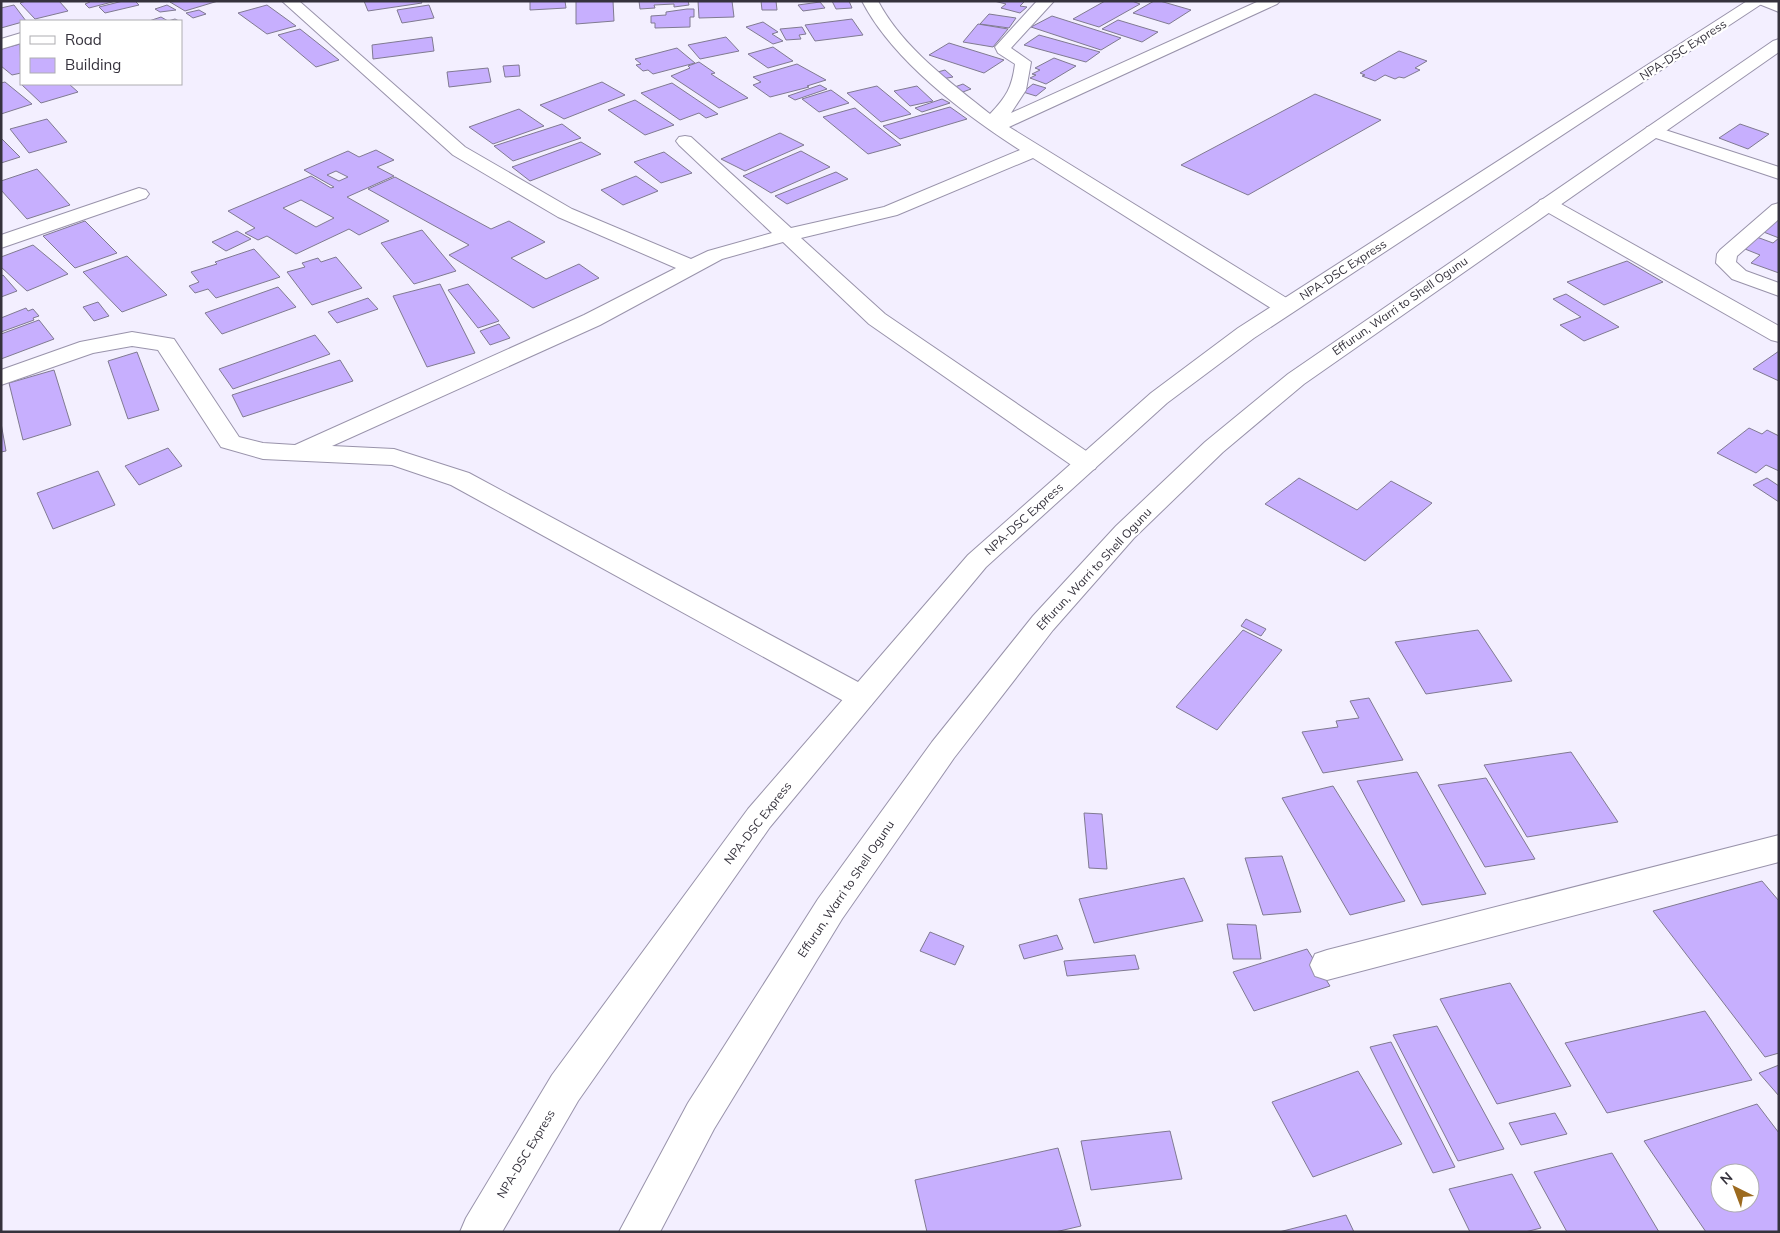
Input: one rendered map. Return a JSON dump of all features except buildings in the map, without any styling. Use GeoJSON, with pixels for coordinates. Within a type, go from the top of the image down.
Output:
{"type":"FeatureCollection","features":[{"type":"Feature","properties":{"kind":"street"},"geometry":{"type":"LineString","coordinates":[[290,1],[459,151],[565,213],[692,267]]}},
{"type":"Feature","properties":{"kind":"street"},"geometry":{"type":"LineString","coordinates":[[870,1],[880,20],[931,75],[993,125],[1285,308]]}},
{"type":"Feature","properties":{"kind":"street"},"geometry":{"type":"LineString","coordinates":[[993,125],[1016,96],[1021,79],[1023,62],[1004,50],[1003,47],[1046,1]]}},
{"type":"Feature","properties":{"kind":"street"},"geometry":{"type":"LineString","coordinates":[[993,125],[1272,1]]}},
{"type":"Feature","properties":{"kind":"street","name":"NPA-DSC Express"},"geometry":{"type":"LineString","coordinates":[[480,1232],[565,1088],[759,818],[977,561],[1159,398],[1246,333],[1758,1]]}},
{"type":"Feature","properties":{"kind":"street"},"geometry":{"type":"LineString","coordinates":[[1764,1],[1779,7]]}},
{"type":"Feature","properties":{"kind":"street"},"geometry":{"type":"LineString","coordinates":[[1,44],[20,38]]}},
{"type":"Feature","properties":{"kind":"street","name":"Effurun, Warri to Shell Ogunu"},"geometry":{"type":"LineString","coordinates":[[638,1232],[700,1116],[830,909],[942,750],[1043,623],[1125,532],[1214,447],[1288,385],[1779,44]]}},
{"type":"Feature","properties":{"kind":"street"},"geometry":{"type":"LineString","coordinates":[[1653,131],[1779,173]]}},
{"type":"Feature","properties":{"kind":"street"},"geometry":{"type":"LineString","coordinates":[[685,141],[877,319],[1086,463]]}},
{"type":"Feature","properties":{"kind":"street"},"geometry":{"type":"LineString","coordinates":[[298,452],[592,320],[715,255],[786,235],[890,211],[1035,150]]}},
{"type":"Feature","properties":{"kind":"street"},"geometry":{"type":"LineString","coordinates":[[1,242],[139,194]]}},
{"type":"Feature","properties":{"kind":"street"},"geometry":{"type":"LineString","coordinates":[[1547,204],[1779,335]]}},
{"type":"Feature","properties":{"kind":"street"},"geometry":{"type":"LineString","coordinates":[[1779,209],[1727,254],[1726,263],[1739,275],[1779,290]]}},
{"type":"Feature","properties":{"kind":"street"},"geometry":{"type":"LineString","coordinates":[[1,378],[88,347],[132,339],[166,344],[230,442],[263,451],[394,456],[460,479],[862,697]]}},
{"type":"Feature","properties":{"kind":"street"},"geometry":{"type":"LineString","coordinates":[[1327,966],[1779,848]]}}]}
